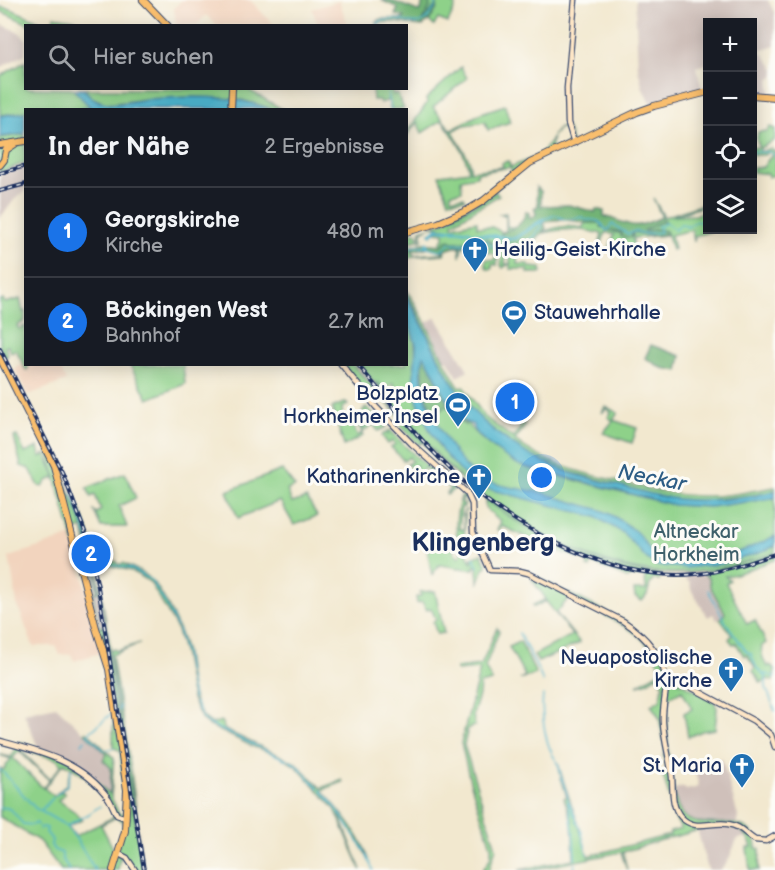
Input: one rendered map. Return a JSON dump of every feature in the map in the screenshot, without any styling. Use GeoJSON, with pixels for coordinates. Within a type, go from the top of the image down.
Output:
{"type":"FeatureCollection","features":[{"type":"Feature","properties":{"kind":"main road"},"geometry":{"type":"LineString","coordinates":[[143,0],[166,24]]}},
{"type":"Feature","properties":{"kind":"main road"},"geometry":{"type":"LineString","coordinates":[[575,0],[567,85],[568,126],[575,139]]}},
{"type":"Feature","properties":{"kind":"main road"},"geometry":{"type":"LineString","coordinates":[[231,108],[232,91]]}},
{"type":"Feature","properties":{"kind":"main road"},"geometry":{"type":"LineString","coordinates":[[408,231],[438,223],[466,211],[483,201],[536,159],[575,139],[648,108],[703,93]]}},
{"type":"Feature","properties":{"kind":"main road"},"geometry":{"type":"LineString","coordinates":[[757,95],[775,97]]}},
{"type":"Feature","properties":{"kind":"main road"},"geometry":{"type":"LineString","coordinates":[[0,147],[24,141]]}},
{"type":"Feature","properties":{"kind":"main road"},"geometry":{"type":"LineString","coordinates":[[0,147],[24,142]]}},
{"type":"Feature","properties":{"kind":"main road"},"geometry":{"type":"LineString","coordinates":[[0,164],[4,160],[6,150],[15,144]]}},
{"type":"Feature","properties":{"kind":"main road"},"geometry":{"type":"LineString","coordinates":[[0,147],[2,156],[0,164]]}},
{"type":"Feature","properties":{"kind":"main road"},"geometry":{"type":"LineString","coordinates":[[0,358],[53,463],[79,568],[109,669],[127,790],[126,818],[119,854],[113,870]]}},
{"type":"Feature","properties":{"kind":"main road"},"geometry":{"type":"LineString","coordinates":[[343,366],[415,446],[467,493],[472,506],[473,532],[490,570],[528,573],[631,626],[657,655],[668,680],[662,720],[674,802],[679,814],[690,823],[703,826],[729,824],[743,830],[753,840],[766,841],[775,836]]}},
{"type":"Feature","properties":{"kind":"main road"},"geometry":{"type":"LineString","coordinates":[[668,680],[683,683],[754,721],[770,734],[775,747]]}},
{"type":"Feature","properties":{"kind":"main road"},"geometry":{"type":"LineString","coordinates":[[0,741],[50,754],[75,767],[104,792],[117,815],[126,818]]}},
{"type":"Feature","properties":{"kind":"main road"},"geometry":{"type":"LineString","coordinates":[[119,854],[127,858],[135,870]]}},
{"type":"Feature","properties":{"kind":"shaded area"},"geometry":{"type":"Polygon","coordinates":[[[182,0],[250,0],[273,24],[215,24],[206,15],[198,24],[176,24],[174,8],[182,0]]]}},
{"type":"Feature","properties":{"kind":"shaded area"},"geometry":{"type":"Polygon","coordinates":[[[635,0],[768,0],[775,14],[775,45],[760,50],[775,69],[774,77],[769,79],[771,95],[757,93],[757,18],[703,18],[703,65],[696,67],[703,92],[652,106],[643,89],[638,69],[635,0]]]}},
{"type":"Feature","properties":{"kind":"shaded area"},"geometry":{"type":"Polygon","coordinates":[[[339,1],[347,22],[318,24],[312,9],[339,1]]]}},
{"type":"Feature","properties":{"kind":"shaded area"},"geometry":{"type":"Polygon","coordinates":[[[0,24],[19,32],[24,37],[24,55],[0,68],[0,24]]]}},
{"type":"Feature","properties":{"kind":"shaded area"},"geometry":{"type":"Polygon","coordinates":[[[24,165],[24,193],[15,199],[0,218],[0,172],[24,165]]]}},
{"type":"Feature","properties":{"kind":"shaded area"},"geometry":{"type":"Polygon","coordinates":[[[436,317],[468,370],[458,377],[447,359],[443,361],[426,323],[436,317]]]}},
{"type":"Feature","properties":{"kind":"shaded area"},"geometry":{"type":"Polygon","coordinates":[[[24,358],[24,366],[59,366],[66,381],[28,395],[14,369],[22,365],[20,360],[24,358]]]}},
{"type":"Feature","properties":{"kind":"shaded area"},"geometry":{"type":"Polygon","coordinates":[[[354,366],[360,366],[434,451],[475,490],[445,465],[354,366]]]}},
{"type":"Feature","properties":{"kind":"shaded area"},"geometry":{"type":"Polygon","coordinates":[[[16,379],[63,471],[78,506],[89,542],[99,587],[145,870],[143,870],[103,626],[99,626],[93,593],[98,592],[87,541],[67,485],[14,380],[16,379]]]}},
{"type":"Feature","properties":{"kind":"shaded area"},"geometry":{"type":"Polygon","coordinates":[[[476,491],[520,521],[581,553],[638,570],[686,573],[775,554],[701,574],[709,578],[710,586],[725,613],[717,620],[713,614],[708,617],[691,590],[690,583],[684,578],[690,576],[660,575],[614,567],[573,551],[513,519],[476,491]]]}},
{"type":"Feature","properties":{"kind":"shaded area"},"geometry":{"type":"Polygon","coordinates":[[[72,536],[103,652],[74,661],[71,654],[60,655],[56,646],[33,646],[17,604],[9,557],[72,536]]]}},
{"type":"Feature","properties":{"kind":"shaded area"},"geometry":{"type":"Polygon","coordinates":[[[56,706],[105,753],[110,768],[110,794],[76,764],[39,750],[24,713],[56,706]]]}},
{"type":"Feature","properties":{"kind":"shaded area"},"geometry":{"type":"Polygon","coordinates":[[[722,758],[738,816],[737,823],[701,824],[693,822],[680,813],[676,805],[674,789],[684,787],[686,790],[699,787],[695,772],[706,770],[722,758]]]}},
{"type":"Feature","properties":{"kind":"shaded area"},"geometry":{"type":"Polygon","coordinates":[[[725,826],[740,830],[746,837],[738,839],[728,861],[721,870],[708,870],[697,829],[725,826]]]}},
{"type":"Feature","properties":{"kind":"green space"},"geometry":{"type":"Polygon","coordinates":[[[381,0],[390,0],[418,11],[421,10],[423,0],[429,0],[430,7],[421,23],[437,6],[432,17],[423,26],[392,22],[376,24],[380,19],[404,19],[403,16],[395,15],[398,8],[381,0]]]}},
{"type":"Feature","properties":{"kind":"green space"},"geometry":{"type":"Polygon","coordinates":[[[429,0],[447,0],[456,5],[448,23],[438,19],[434,26],[429,21],[437,5],[420,23],[430,3],[429,0]]]}},
{"type":"Feature","properties":{"kind":"green space"},"geometry":{"type":"Polygon","coordinates":[[[0,7],[11,9],[46,24],[29,24],[0,11],[0,7]]]}},
{"type":"Feature","properties":{"kind":"green space"},"geometry":{"type":"Polygon","coordinates":[[[54,16],[88,24],[48,24],[49,21],[53,22],[54,16]]]}},
{"type":"Feature","properties":{"kind":"green space"},"geometry":{"type":"Polygon","coordinates":[[[24,63],[24,90],[74,90],[91,107],[24,108],[24,112],[0,115],[0,76],[24,63]]]}},
{"type":"Feature","properties":{"kind":"green space"},"geometry":{"type":"Polygon","coordinates":[[[461,67],[467,78],[433,107],[451,130],[481,113],[505,105],[510,122],[488,130],[485,122],[464,125],[453,131],[469,160],[471,171],[503,167],[502,163],[508,161],[511,167],[540,154],[553,137],[552,150],[562,147],[531,161],[480,202],[453,216],[453,213],[474,204],[487,194],[487,196],[519,169],[512,173],[510,167],[477,173],[477,176],[461,179],[462,191],[451,193],[451,198],[464,197],[465,199],[449,201],[439,175],[469,171],[455,138],[442,120],[422,133],[417,122],[408,134],[427,103],[426,99],[461,67]]]}},
{"type":"Feature","properties":{"kind":"green space"},"geometry":{"type":"Polygon","coordinates":[[[85,90],[249,90],[280,108],[268,108],[242,100],[195,97],[146,99],[108,104],[90,97],[85,90]]]}},
{"type":"Feature","properties":{"kind":"green space"},"geometry":{"type":"Polygon","coordinates":[[[372,90],[392,90],[393,95],[397,93],[404,108],[390,108],[389,100],[380,103],[379,100],[373,100],[372,90]]]}},
{"type":"Feature","properties":{"kind":"green space"},"geometry":{"type":"Polygon","coordinates":[[[562,127],[567,127],[572,142],[565,145],[570,140],[566,128],[560,128],[562,127]]]}},
{"type":"Feature","properties":{"kind":"green space"},"geometry":{"type":"Polygon","coordinates":[[[770,127],[775,129],[775,140],[760,148],[760,152],[771,148],[775,151],[775,175],[768,177],[768,174],[757,173],[757,168],[763,167],[772,154],[769,152],[757,155],[758,132],[767,131],[770,127]]]}},
{"type":"Feature","properties":{"kind":"green space"},"geometry":{"type":"Polygon","coordinates":[[[24,134],[24,163],[0,172],[0,138],[24,134]]]}},
{"type":"Feature","properties":{"kind":"green space"},"geometry":{"type":"Polygon","coordinates":[[[536,187],[541,191],[541,206],[569,205],[595,212],[596,209],[604,211],[604,216],[633,225],[644,224],[662,217],[665,222],[644,230],[645,232],[655,229],[666,231],[667,234],[653,236],[633,232],[631,238],[621,237],[621,232],[601,227],[601,223],[558,220],[544,223],[546,228],[529,248],[526,245],[518,256],[508,248],[501,246],[475,248],[460,245],[443,251],[429,247],[412,251],[411,247],[423,243],[442,245],[450,240],[481,244],[486,238],[495,245],[497,242],[507,241],[501,233],[520,223],[526,211],[529,213],[529,218],[536,214],[534,208],[538,206],[536,187]]]}},
{"type":"Feature","properties":{"kind":"green space"},"geometry":{"type":"Polygon","coordinates":[[[496,192],[499,195],[453,223],[453,226],[477,221],[477,227],[492,227],[502,232],[506,231],[506,215],[498,214],[506,213],[507,227],[512,227],[512,231],[503,232],[509,240],[495,245],[454,243],[440,245],[444,239],[444,233],[435,232],[431,235],[430,233],[444,228],[432,226],[444,222],[496,192]]]}},
{"type":"Feature","properties":{"kind":"green space"},"geometry":{"type":"Polygon","coordinates":[[[653,198],[664,217],[703,202],[700,207],[673,216],[696,215],[703,212],[703,233],[695,236],[694,242],[692,230],[671,235],[674,249],[672,250],[668,235],[633,238],[633,249],[621,251],[609,249],[614,235],[606,232],[600,247],[602,234],[593,232],[571,230],[540,234],[561,227],[582,228],[585,223],[602,223],[614,232],[633,236],[633,232],[653,236],[667,234],[666,231],[655,230],[645,232],[644,229],[664,222],[653,198]]]}},
{"type":"Feature","properties":{"kind":"green space"},"geometry":{"type":"Polygon","coordinates":[[[415,232],[418,234],[418,240],[408,242],[408,234],[415,232]]]}},
{"type":"Feature","properties":{"kind":"green space"},"geometry":{"type":"Polygon","coordinates":[[[408,242],[412,246],[414,255],[442,253],[449,247],[462,246],[460,257],[460,247],[448,249],[444,254],[413,256],[408,258],[408,242]]]}},
{"type":"Feature","properties":{"kind":"green space"},"geometry":{"type":"Polygon","coordinates":[[[465,247],[503,247],[518,256],[517,264],[529,264],[529,267],[541,268],[542,273],[528,273],[528,269],[510,269],[510,252],[507,252],[505,264],[509,264],[503,268],[501,265],[502,252],[497,254],[497,265],[492,264],[492,269],[487,269],[485,263],[487,259],[494,260],[496,254],[465,247]]]}},
{"type":"Feature","properties":{"kind":"green space"},"geometry":{"type":"Polygon","coordinates":[[[408,292],[459,387],[463,386],[485,417],[513,438],[522,425],[509,417],[503,419],[500,416],[503,413],[511,417],[519,404],[521,410],[530,414],[515,440],[539,456],[579,471],[671,493],[721,496],[775,487],[775,491],[701,501],[666,498],[566,471],[527,454],[474,413],[442,365],[409,299],[408,292]]]}},
{"type":"Feature","properties":{"kind":"green space"},"geometry":{"type":"Polygon","coordinates":[[[3,299],[5,303],[20,299],[24,322],[17,326],[19,329],[24,326],[24,366],[16,350],[11,352],[8,346],[5,347],[8,355],[5,358],[0,348],[0,300],[3,299]]]}},
{"type":"Feature","properties":{"kind":"green space","name":"Altneckar Horkheim"},"geometry":{"type":"Polygon","coordinates":[[[408,320],[414,335],[416,356],[424,358],[436,412],[447,405],[462,423],[468,424],[487,443],[530,469],[674,505],[710,507],[775,498],[775,553],[706,571],[653,572],[594,557],[564,545],[535,531],[483,497],[441,458],[385,394],[395,386],[393,383],[385,390],[377,382],[383,392],[360,366],[408,366],[408,320]]]}},
{"type":"Feature","properties":{"kind":"green space"},"geometry":{"type":"Polygon","coordinates":[[[651,345],[681,356],[678,371],[662,368],[645,358],[651,345]]]}},
{"type":"Feature","properties":{"kind":"green space"},"geometry":{"type":"Polygon","coordinates":[[[426,357],[447,402],[465,421],[465,425],[447,405],[433,416],[423,381],[423,358],[426,357]]]}},
{"type":"Feature","properties":{"kind":"green space"},"geometry":{"type":"Polygon","coordinates":[[[131,366],[183,366],[185,384],[148,399],[131,366]]]}},
{"type":"Feature","properties":{"kind":"green space"},"geometry":{"type":"Polygon","coordinates":[[[343,366],[354,366],[436,455],[422,442],[419,445],[400,425],[403,421],[373,388],[366,394],[343,366]]]}},
{"type":"Feature","properties":{"kind":"green space"},"geometry":{"type":"Polygon","coordinates":[[[346,402],[348,405],[342,408],[343,417],[351,418],[357,436],[362,433],[363,436],[344,446],[332,408],[346,402]]]}},
{"type":"Feature","properties":{"kind":"green space"},"geometry":{"type":"Polygon","coordinates":[[[605,406],[618,413],[613,420],[637,428],[632,443],[603,433],[613,421],[608,417],[611,413],[607,408],[602,413],[605,406]]]}},
{"type":"Feature","properties":{"kind":"green space"},"geometry":{"type":"Polygon","coordinates":[[[366,407],[377,418],[375,419],[377,422],[379,420],[387,427],[378,431],[373,424],[362,433],[361,430],[370,422],[360,429],[356,421],[366,407]]]}},
{"type":"Feature","properties":{"kind":"green space"},"geometry":{"type":"Polygon","coordinates":[[[390,430],[430,469],[445,480],[448,477],[447,482],[454,489],[447,495],[450,489],[424,468],[420,473],[426,480],[425,482],[413,470],[417,467],[416,465],[411,469],[407,464],[412,461],[409,457],[404,461],[391,447],[395,444],[393,441],[388,444],[382,436],[386,432],[388,434],[390,430]]]}},
{"type":"Feature","properties":{"kind":"green space"},"geometry":{"type":"Polygon","coordinates":[[[43,435],[78,514],[84,530],[92,564],[81,567],[43,435]],[[83,528],[73,531],[82,566],[91,562],[83,528]]]}},
{"type":"Feature","properties":{"kind":"green space"},"geometry":{"type":"Polygon","coordinates":[[[17,436],[25,453],[38,447],[40,457],[45,454],[56,477],[47,481],[43,487],[39,486],[30,469],[21,466],[14,437],[17,436]]]}},
{"type":"Feature","properties":{"kind":"green space"},"geometry":{"type":"Polygon","coordinates":[[[436,455],[473,490],[445,465],[436,455]]]}},
{"type":"Feature","properties":{"kind":"green space"},"geometry":{"type":"Polygon","coordinates":[[[282,470],[295,487],[287,490],[292,503],[307,498],[317,516],[294,525],[280,501],[238,518],[227,491],[282,470]]]}},
{"type":"Feature","properties":{"kind":"green space"},"geometry":{"type":"Polygon","coordinates":[[[125,473],[136,498],[119,506],[127,527],[101,527],[94,511],[97,513],[101,510],[95,495],[91,497],[87,488],[125,473]]]}},
{"type":"Feature","properties":{"kind":"green space"},"geometry":{"type":"Polygon","coordinates":[[[467,494],[469,499],[466,499],[467,505],[465,498],[462,499],[464,507],[461,507],[459,529],[464,529],[463,514],[465,515],[463,544],[471,562],[473,561],[471,558],[482,554],[487,566],[478,584],[477,566],[470,569],[439,565],[432,575],[427,549],[449,538],[454,552],[459,557],[461,555],[456,526],[461,497],[467,494]]]}},
{"type":"Feature","properties":{"kind":"green space"},"geometry":{"type":"Polygon","coordinates":[[[486,500],[513,519],[551,540],[549,544],[552,545],[554,541],[606,563],[660,575],[659,581],[654,579],[642,601],[635,597],[634,590],[646,590],[645,576],[627,578],[592,563],[590,568],[587,567],[588,561],[556,550],[549,558],[547,556],[550,551],[542,545],[502,526],[499,531],[497,530],[501,521],[488,511],[485,505],[486,500]]]}},
{"type":"Feature","properties":{"kind":"green space"},"geometry":{"type":"Polygon","coordinates":[[[77,504],[97,552],[111,563],[116,561],[119,565],[123,563],[144,574],[161,593],[183,641],[191,690],[198,710],[204,718],[212,724],[221,721],[225,730],[296,763],[321,788],[342,780],[343,782],[322,790],[349,824],[366,851],[369,860],[339,813],[361,870],[335,809],[296,766],[278,755],[254,747],[202,720],[192,699],[176,627],[150,582],[132,571],[109,565],[100,560],[96,562],[111,651],[140,643],[112,655],[137,823],[95,563],[77,504]]]}},
{"type":"Feature","properties":{"kind":"green space"},"geometry":{"type":"Polygon","coordinates":[[[775,554],[775,560],[738,574],[725,576],[730,580],[726,583],[747,624],[755,620],[766,643],[762,646],[765,663],[768,667],[770,665],[775,669],[773,681],[768,679],[761,683],[747,655],[744,656],[736,643],[733,644],[729,639],[732,635],[720,619],[725,613],[710,586],[709,578],[704,574],[775,554]]]}},
{"type":"Feature","properties":{"kind":"green space"},"geometry":{"type":"Polygon","coordinates":[[[534,576],[627,622],[657,651],[660,649],[666,663],[688,683],[678,679],[679,682],[713,699],[717,708],[715,729],[688,737],[684,713],[692,709],[682,690],[668,698],[669,760],[675,796],[679,809],[685,817],[704,823],[738,825],[747,829],[753,836],[756,848],[760,849],[759,870],[750,870],[747,848],[752,847],[746,836],[738,829],[717,826],[623,852],[627,870],[621,852],[532,870],[519,870],[574,859],[572,821],[564,798],[567,797],[558,762],[588,856],[670,835],[670,832],[681,829],[676,820],[663,775],[669,774],[663,754],[666,754],[659,717],[651,705],[660,700],[663,685],[658,675],[646,683],[637,685],[661,671],[655,656],[636,634],[570,597],[556,613],[580,643],[538,662],[534,655],[572,635],[546,601],[534,607],[533,605],[546,599],[532,580],[534,576]]]}},
{"type":"Feature","properties":{"kind":"green space"},"geometry":{"type":"Polygon","coordinates":[[[435,591],[444,633],[437,634],[433,622],[436,620],[431,608],[427,610],[422,602],[417,603],[416,597],[421,596],[420,592],[435,591]]]}},
{"type":"Feature","properties":{"kind":"green space"},"geometry":{"type":"Polygon","coordinates":[[[103,626],[143,870],[134,870],[127,860],[120,857],[118,870],[61,870],[39,841],[0,817],[0,768],[3,770],[11,759],[0,755],[11,757],[19,743],[22,742],[24,745],[78,765],[110,794],[111,768],[103,760],[107,754],[85,733],[86,731],[114,758],[111,797],[119,814],[124,814],[120,750],[113,748],[113,717],[121,744],[98,628],[103,626]],[[23,749],[21,751],[50,779],[61,766],[58,760],[23,749]],[[19,751],[13,758],[43,788],[49,780],[19,751]],[[64,763],[44,788],[54,796],[66,785],[71,769],[67,785],[59,793],[65,794],[58,800],[82,820],[68,826],[75,836],[114,817],[112,808],[103,793],[89,779],[64,763]],[[116,817],[101,825],[116,854],[123,821],[116,817]]]}},
{"type":"Feature","properties":{"kind":"green space"},"geometry":{"type":"Polygon","coordinates":[[[497,628],[499,631],[485,667],[492,681],[480,684],[473,715],[475,726],[468,728],[464,745],[496,848],[489,870],[483,870],[491,856],[491,846],[470,781],[461,743],[480,669],[457,671],[456,668],[481,665],[497,628]]]}},
{"type":"Feature","properties":{"kind":"green space"},"geometry":{"type":"Polygon","coordinates":[[[520,641],[536,674],[520,679],[525,676],[509,647],[520,641]]]}},
{"type":"Feature","properties":{"kind":"water"},"geometry":{"type":"Polygon","coordinates":[[[74,90],[85,90],[96,100],[111,104],[162,98],[210,97],[241,101],[268,108],[84,108],[90,107],[74,90]]]}},
{"type":"Feature","properties":{"kind":"water"},"geometry":{"type":"Polygon","coordinates":[[[24,112],[24,134],[0,137],[0,116],[24,112]]]}},
{"type":"Feature","properties":{"kind":"water"},"geometry":{"type":"Polygon","coordinates":[[[408,299],[445,370],[473,411],[510,443],[552,466],[574,474],[672,498],[720,499],[775,491],[775,498],[710,507],[674,505],[519,465],[492,447],[479,436],[473,425],[456,414],[424,356],[422,381],[429,406],[452,449],[473,473],[480,477],[496,484],[542,493],[608,513],[635,531],[654,555],[664,562],[698,562],[725,557],[775,536],[775,546],[760,553],[722,564],[687,568],[657,566],[647,559],[623,533],[596,517],[473,485],[442,451],[418,403],[413,387],[416,345],[408,320],[408,299]]]}},
{"type":"Feature","properties":{"kind":"waterway"},"geometry":{"type":"LineString","coordinates":[[378,24],[380,21],[390,19],[417,24],[423,22],[436,6],[435,0]]}},
{"type":"Feature","properties":{"kind":"waterway"},"geometry":{"type":"LineString","coordinates":[[387,90],[391,108]]}},
{"type":"Feature","properties":{"kind":"waterway"},"geometry":{"type":"LineString","coordinates":[[757,152],[769,152],[775,156]]}},
{"type":"Feature","properties":{"kind":"waterway"},"geometry":{"type":"LineString","coordinates":[[408,247],[425,246],[438,250],[444,249],[449,243],[469,244],[473,247],[475,244],[481,246],[486,240],[490,245],[510,245],[520,254],[522,247],[541,229],[544,219],[556,215],[565,220],[583,217],[586,220],[596,220],[606,230],[612,224],[628,234],[635,231],[646,234],[660,232],[658,226],[662,226],[665,222],[675,230],[681,224],[688,227],[696,221],[703,223]]}},
{"type":"Feature","properties":{"kind":"waterway"},"geometry":{"type":"LineString","coordinates":[[510,239],[516,238],[544,219]]}},
{"type":"Feature","properties":{"kind":"waterway"},"geometry":{"type":"LineString","coordinates":[[431,234],[437,229],[457,230]]}},
{"type":"Feature","properties":{"kind":"waterway"},"geometry":{"type":"LineString","coordinates":[[458,230],[469,231]]}},
{"type":"Feature","properties":{"kind":"waterway"},"geometry":{"type":"LineString","coordinates":[[471,233],[509,238]]}},
{"type":"Feature","properties":{"kind":"waterway"},"geometry":{"type":"LineString","coordinates":[[73,494],[92,550]]}},
{"type":"Feature","properties":{"kind":"waterway"},"geometry":{"type":"LineString","coordinates":[[94,551],[105,562],[118,566]]}},
{"type":"Feature","properties":{"kind":"waterway"},"geometry":{"type":"LineString","coordinates":[[474,557],[478,567]]}},
{"type":"Feature","properties":{"kind":"waterway"},"geometry":{"type":"LineString","coordinates":[[120,566],[132,569],[151,580]]}},
{"type":"Feature","properties":{"kind":"waterway"},"geometry":{"type":"LineString","coordinates":[[152,582],[165,603]]}},
{"type":"Feature","properties":{"kind":"waterway"},"geometry":{"type":"LineString","coordinates":[[708,590],[724,619]]}},
{"type":"Feature","properties":{"kind":"waterway"},"geometry":{"type":"LineString","coordinates":[[166,605],[177,627]]}},
{"type":"Feature","properties":{"kind":"waterway"},"geometry":{"type":"LineString","coordinates":[[724,620],[746,651],[751,654],[756,667],[766,678],[766,687],[775,711]]}},
{"type":"Feature","properties":{"kind":"waterway"},"geometry":{"type":"LineString","coordinates":[[178,629],[184,651]]}},
{"type":"Feature","properties":{"kind":"waterway"},"geometry":{"type":"LineString","coordinates":[[519,633],[538,670]]}},
{"type":"Feature","properties":{"kind":"waterway"},"geometry":{"type":"LineString","coordinates":[[185,652],[188,675]]}},
{"type":"Feature","properties":{"kind":"waterway"},"geometry":{"type":"LineString","coordinates":[[539,672],[543,682]]}},
{"type":"Feature","properties":{"kind":"waterway"},"geometry":{"type":"LineString","coordinates":[[764,674],[770,675]]}},
{"type":"Feature","properties":{"kind":"waterway"},"geometry":{"type":"LineString","coordinates":[[189,677],[193,699]]}},
{"type":"Feature","properties":{"kind":"waterway"},"geometry":{"type":"LineString","coordinates":[[543,695],[544,724],[552,753]]}},
{"type":"Feature","properties":{"kind":"waterway"},"geometry":{"type":"LineString","coordinates":[[195,702],[203,719],[211,725],[287,760]]}},
{"type":"Feature","properties":{"kind":"waterway"},"geometry":{"type":"LineString","coordinates":[[119,710],[120,706]]}},
{"type":"Feature","properties":{"kind":"waterway"},"geometry":{"type":"LineString","coordinates":[[89,733],[112,713]]}},
{"type":"Feature","properties":{"kind":"waterway"},"geometry":{"type":"LineString","coordinates":[[87,734],[104,750]]}},
{"type":"Feature","properties":{"kind":"waterway"},"geometry":{"type":"LineString","coordinates":[[82,744],[85,740]]}},
{"type":"Feature","properties":{"kind":"waterway"},"geometry":{"type":"LineString","coordinates":[[106,750],[114,748]]}},
{"type":"Feature","properties":{"kind":"waterway"},"geometry":{"type":"LineString","coordinates":[[552,754],[558,763],[561,775]]}},
{"type":"Feature","properties":{"kind":"waterway"},"geometry":{"type":"LineString","coordinates":[[290,761],[297,765],[318,788]]}},
{"type":"Feature","properties":{"kind":"waterway"},"geometry":{"type":"LineString","coordinates":[[55,796],[67,785],[71,769]]}},
{"type":"Feature","properties":{"kind":"waterway"},"geometry":{"type":"LineString","coordinates":[[3,772],[35,808],[67,826],[74,836]]}},
{"type":"Feature","properties":{"kind":"waterway"},"geometry":{"type":"LineString","coordinates":[[561,776],[568,797]]}},
{"type":"Feature","properties":{"kind":"waterway"},"geometry":{"type":"LineString","coordinates":[[321,790],[337,809],[365,852]]}},
{"type":"Feature","properties":{"kind":"waterway"},"geometry":{"type":"LineString","coordinates":[[41,810],[53,798]]}},
{"type":"Feature","properties":{"kind":"waterway"},"geometry":{"type":"LineString","coordinates":[[568,799],[580,828]]}},
{"type":"Feature","properties":{"kind":"waterway"},"geometry":{"type":"LineString","coordinates":[[568,802],[573,830]]}},
{"type":"Feature","properties":{"kind":"waterway"},"geometry":{"type":"LineString","coordinates":[[90,813],[100,806]]}},
{"type":"Feature","properties":{"kind":"waterway"},"geometry":{"type":"LineString","coordinates":[[0,808],[11,810],[23,824],[37,823],[40,829],[47,828],[46,832],[52,840],[51,845],[54,850],[62,853],[62,858],[69,870]]}},
{"type":"Feature","properties":{"kind":"waterway"},"geometry":{"type":"LineString","coordinates":[[81,818],[89,814]]}},
{"type":"Feature","properties":{"kind":"waterway"},"geometry":{"type":"LineString","coordinates":[[67,826],[79,819]]}},
{"type":"Feature","properties":{"kind":"waterway"},"geometry":{"type":"LineString","coordinates":[[581,830],[587,854]]}},
{"type":"Feature","properties":{"kind":"waterway"},"geometry":{"type":"LineString","coordinates":[[573,831],[575,859]]}},
{"type":"Feature","properties":{"kind":"waterway"},"geometry":{"type":"LineString","coordinates":[[75,837],[95,870]]}},
{"type":"Feature","properties":{"kind":"waterway"},"geometry":{"type":"LineString","coordinates":[[366,854],[373,870]]}},
{"type":"Feature","properties":{"kind":"waterway"},"geometry":{"type":"LineString","coordinates":[[574,870],[575,863]]}},
{"type":"Feature","properties":{"kind":"railway"},"geometry":{"type":"LineString","coordinates":[[0,173],[24,167]]}},
{"type":"Feature","properties":{"kind":"railway"},"geometry":{"type":"LineString","coordinates":[[0,191],[24,185]]}},
{"type":"Feature","properties":{"kind":"railway"},"geometry":{"type":"LineString","coordinates":[[0,349],[63,474],[87,537],[98,587],[144,870]]}},
{"type":"Feature","properties":{"kind":"railway"},"geometry":{"type":"LineString","coordinates":[[359,366],[420,438],[461,479],[511,517],[570,549],[633,570],[665,574],[696,574],[716,571],[775,554]]}},
{"type":"Feature","properties":{"kind":"place","name":"Heilig-Geist-Kirche"},"geometry":{"type":"Point","coordinates":[475,273]}},
{"type":"Feature","properties":{"kind":"place","name":"Stauwehrhalle"},"geometry":{"type":"Point","coordinates":[514,336]}},
{"type":"Feature","properties":{"kind":"place","name":"Georgskirche"},"geometry":{"type":"Point","coordinates":[515,402]}},
{"type":"Feature","properties":{"kind":"place","name":"Bolzplatz Horkheimer Insel"},"geometry":{"type":"Point","coordinates":[458,428]}},
{"type":"Feature","properties":{"kind":"place","name":"Katharinenkirche"},"geometry":{"type":"Point","coordinates":[479,500]}},
{"type":"Feature","properties":{"kind":"place","name":"Böckingen West"},"geometry":{"type":"Point","coordinates":[91,554]}},
{"type":"Feature","properties":{"kind":"place","name":"Neuapostolische Kirche"},"geometry":{"type":"Point","coordinates":[731,693]}},
{"type":"Feature","properties":{"kind":"place","name":"St. Maria"},"geometry":{"type":"Point","coordinates":[742,789]}},
{"type":"Feature","properties":{"kind":"district","name":"Klingenberg"},"geometry":{"type":"Point","coordinates":[483,543]}},
{"type":"Feature","properties":{"kind":"water label","name":"Neckar"},"geometry":{"type":"Point","coordinates":[652,478]}}]}
